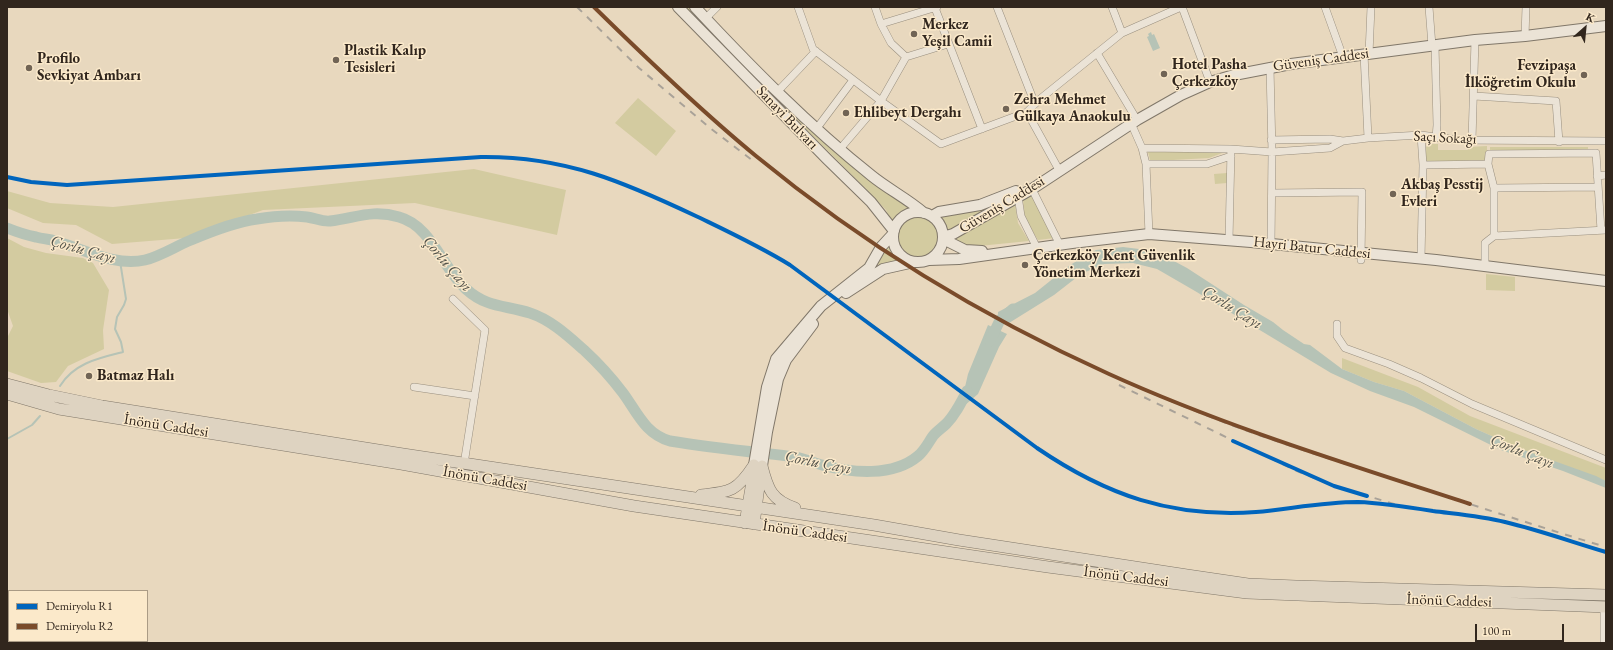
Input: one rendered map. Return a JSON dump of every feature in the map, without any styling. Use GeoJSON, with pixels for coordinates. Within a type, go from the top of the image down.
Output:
{"type":"FeatureCollection","features":[{"type":"Feature","properties":{"kind":"main road","name":"Sanayi Bulvarı"},"geometry":{"type":"LineString","coordinates":[[678,7],[871,202],[894,233]]}},
{"type":"Feature","properties":{"kind":"main road","name":"Sanayi Bulvarı"},"geometry":{"type":"LineString","coordinates":[[695,7],[778,91],[840,149],[872,176],[928,215]]}},
{"type":"Feature","properties":{"kind":"main road","name":"Güveniş Caddesi"},"geometry":{"type":"LineString","coordinates":[[943,238],[953,234],[1032,189],[1134,121],[1181,95],[1210,82],[1270,67],[1475,40],[1526,36],[1606,26]]}},
{"type":"Feature","properties":{"kind":"main road","name":"Güveniş Caddesi"},"geometry":{"type":"LineString","coordinates":[[928,215],[980,205],[998,199],[1059,170]]}},
{"type":"Feature","properties":{"kind":"main road"},"geometry":{"type":"LineString","coordinates":[[749,523],[764,432],[778,379],[786,360],[825,310],[848,292],[883,269],[914,262],[922,262],[929,260],[935,255],[940,249],[943,238],[941,228],[937,221],[928,215],[909,214],[902,218],[897,224],[894,233],[895,247],[906,259],[914,262]]}},
{"type":"Feature","properties":{"kind":"main road"},"geometry":{"type":"LineString","coordinates":[[764,432],[767,387],[776,359],[821,306],[869,268],[881,247],[894,233]]}},
{"type":"Feature","properties":{"kind":"main road","name":"Hayri Batur Caddesi"},"geometry":{"type":"LineString","coordinates":[[929,260],[959,259],[1149,234],[1271,244],[1361,257],[1421,259],[1606,282]]}},
{"type":"Feature","properties":{"kind":"main road","name":"Hayri Batur Caddesi"},"geometry":{"type":"LineString","coordinates":[[943,238],[965,250],[1018,251]]}},
{"type":"Feature","properties":{"kind":"main road","name":"İnönü Caddesi"},"geometry":{"type":"LineString","coordinates":[[10,390],[61,404],[634,506],[1048,567],[1247,593],[1295,596],[1606,596]]}},
{"type":"Feature","properties":{"kind":"main road","name":"İnönü Caddesi"},"geometry":{"type":"LineString","coordinates":[[61,404],[231,427],[464,464],[822,517],[967,542],[1248,584],[1453,596],[1605,607]]}},
{"type":"Feature","properties":{"kind":"main road"},"geometry":{"type":"LineString","coordinates":[[689,497],[731,490],[758,466]]}},
{"type":"Feature","properties":{"kind":"main road"},"geometry":{"type":"LineString","coordinates":[[758,466],[771,494],[782,503],[822,517]]}},
{"type":"Feature","properties":{"kind":"street"},"geometry":{"type":"LineString","coordinates":[[706,18],[717,7]]}},
{"type":"Feature","properties":{"kind":"street"},"geometry":{"type":"LineString","coordinates":[[798,7],[813,49],[881,101],[941,144],[1027,112],[1122,33],[1182,7],[1210,82]]}},
{"type":"Feature","properties":{"kind":"street"},"geometry":{"type":"LineString","coordinates":[[875,7],[881,24],[891,43],[906,57]]}},
{"type":"Feature","properties":{"kind":"street"},"geometry":{"type":"LineString","coordinates":[[996,7],[1035,104]]}},
{"type":"Feature","properties":{"kind":"street"},"geometry":{"type":"LineString","coordinates":[[1112,7],[1122,33]]}},
{"type":"Feature","properties":{"kind":"street"},"geometry":{"type":"LineString","coordinates":[[1325,7],[1343,57]]}},
{"type":"Feature","properties":{"kind":"street"},"geometry":{"type":"LineString","coordinates":[[1368,138],[1366,54],[1371,7]]}},
{"type":"Feature","properties":{"kind":"street"},"geometry":{"type":"LineString","coordinates":[[1429,7],[1434,46],[1437,125],[1436,138]]}},
{"type":"Feature","properties":{"kind":"street"},"geometry":{"type":"LineString","coordinates":[[1526,7],[1526,36]]}},
{"type":"Feature","properties":{"kind":"street"},"geometry":{"type":"LineString","coordinates":[[881,24],[936,8],[948,44],[982,129]]}},
{"type":"Feature","properties":{"kind":"street"},"geometry":{"type":"LineString","coordinates":[[1472,140],[1475,40]]}},
{"type":"Feature","properties":{"kind":"street"},"geometry":{"type":"LineString","coordinates":[[840,149],[881,101],[906,57],[948,44]]}},
{"type":"Feature","properties":{"kind":"street"},"geometry":{"type":"LineString","coordinates":[[778,91],[816,51]]}},
{"type":"Feature","properties":{"kind":"street"},"geometry":{"type":"LineString","coordinates":[[1097,53],[1134,121],[1142,148],[1146,164],[1149,234]]}},
{"type":"Feature","properties":{"kind":"street"},"geometry":{"type":"LineString","coordinates":[[1270,67],[1272,152],[1271,244]]}},
{"type":"Feature","properties":{"kind":"street"},"geometry":{"type":"LineString","coordinates":[[817,128],[853,80]]}},
{"type":"Feature","properties":{"kind":"street"},"geometry":{"type":"LineString","coordinates":[[1474,96],[1556,101],[1559,142]]}},
{"type":"Feature","properties":{"kind":"street"},"geometry":{"type":"LineString","coordinates":[[1027,112],[1059,170]]}},
{"type":"Feature","properties":{"kind":"street"},"geometry":{"type":"LineString","coordinates":[[1421,135],[1423,165],[1421,259]]}},
{"type":"Feature","properties":{"kind":"street","name":"Saçı Sokağı"},"geometry":{"type":"LineString","coordinates":[[1343,141],[1421,135],[1436,138],[1472,140],[1559,142],[1606,141]]}},
{"type":"Feature","properties":{"kind":"street"},"geometry":{"type":"LineString","coordinates":[[1271,140],[1330,139],[1343,141]]}},
{"type":"Feature","properties":{"kind":"street"},"geometry":{"type":"LineString","coordinates":[[1142,148],[1231,153],[1272,152],[1330,148],[1343,141]]}},
{"type":"Feature","properties":{"kind":"street"},"geometry":{"type":"LineString","coordinates":[[1485,266],[1485,243],[1494,236],[1603,230],[1597,176],[1596,142]]}},
{"type":"Feature","properties":{"kind":"street"},"geometry":{"type":"LineString","coordinates":[[1146,164],[1207,164],[1231,153]]}},
{"type":"Feature","properties":{"kind":"street"},"geometry":{"type":"LineString","coordinates":[[1229,241],[1231,153]]}},
{"type":"Feature","properties":{"kind":"street"},"geometry":{"type":"LineString","coordinates":[[1494,236],[1494,188],[1488,164],[1488,154],[1596,153]]}},
{"type":"Feature","properties":{"kind":"street"},"geometry":{"type":"LineString","coordinates":[[1423,165],[1488,164]]}},
{"type":"Feature","properties":{"kind":"street"},"geometry":{"type":"LineString","coordinates":[[1597,176],[1606,175]]}},
{"type":"Feature","properties":{"kind":"street"},"geometry":{"type":"LineString","coordinates":[[1494,188],[1598,187]]}},
{"type":"Feature","properties":{"kind":"street"},"geometry":{"type":"LineString","coordinates":[[1032,189],[1060,245]]}},
{"type":"Feature","properties":{"kind":"street"},"geometry":{"type":"LineString","coordinates":[[1272,193],[1362,192],[1361,257]]}},
{"type":"Feature","properties":{"kind":"street"},"geometry":{"type":"LineString","coordinates":[[1018,196],[1021,216],[1036,248]]}},
{"type":"Feature","properties":{"kind":"street"},"geometry":{"type":"LineString","coordinates":[[452,299],[486,330],[464,464]]}},
{"type":"Feature","properties":{"kind":"street"},"geometry":{"type":"LineString","coordinates":[[1337,324],[1337,336],[1345,348],[1389,364],[1421,378],[1472,404],[1606,460]]}},
{"type":"Feature","properties":{"kind":"street"},"geometry":{"type":"LineString","coordinates":[[414,387],[475,396]]}},
{"type":"Feature","properties":{"kind":"street"},"geometry":{"type":"LineString","coordinates":[[1604,643],[1605,607]]}},
{"type":"Feature","properties":{"kind":"shaded area"},"geometry":{"type":"Polygon","coordinates":[[[684,7],[688,7],[855,167],[887,193],[915,209],[902,211],[892,222],[886,210],[865,188],[684,7]]]}},
{"type":"Feature","properties":{"kind":"shaded area"},"geometry":{"type":"Polygon","coordinates":[[[638,98],[676,131],[656,156],[615,123],[638,98]]]}},
{"type":"Feature","properties":{"kind":"shaded area"},"geometry":{"type":"Polygon","coordinates":[[[1429,144],[1438,144],[1438,150],[1468,150],[1468,147],[1487,146],[1487,158],[1483,161],[1426,161],[1426,147],[1429,144]]]}},
{"type":"Feature","properties":{"kind":"shaded area"},"geometry":{"type":"Polygon","coordinates":[[[1490,147],[1588,147],[1588,150],[1490,151],[1490,147]]]}},
{"type":"Feature","properties":{"kind":"shaded area"},"geometry":{"type":"Polygon","coordinates":[[[1148,152],[1225,152],[1209,158],[1150,160],[1148,152]]]}},
{"type":"Feature","properties":{"kind":"shaded area"},"geometry":{"type":"Polygon","coordinates":[[[474,169],[566,190],[557,235],[415,203],[263,210],[186,238],[112,244],[76,225],[43,223],[7,208],[7,191],[50,203],[113,207],[474,169]]]}},
{"type":"Feature","properties":{"kind":"shaded area"},"geometry":{"type":"Polygon","coordinates":[[[1227,173],[1227,183],[1215,184],[1214,174],[1227,173]]]}},
{"type":"Feature","properties":{"kind":"shaded area"},"geometry":{"type":"Polygon","coordinates":[[[1031,194],[1055,238],[1038,240],[1024,218],[1023,198],[1031,194]]]}},
{"type":"Feature","properties":{"kind":"shaded area"},"geometry":{"type":"Polygon","coordinates":[[[1015,203],[1018,223],[1029,241],[969,247],[955,241],[955,238],[1015,203]]]}},
{"type":"Feature","properties":{"kind":"shaded area"},"geometry":{"type":"Polygon","coordinates":[[[985,210],[948,233],[938,214],[985,210]]]}},
{"type":"Feature","properties":{"kind":"shaded area"},"geometry":{"type":"Polygon","coordinates":[[[918,217],[926,219],[932,223],[936,229],[938,237],[936,245],[932,251],[926,255],[918,257],[910,255],[904,251],[900,245],[898,237],[900,229],[904,223],[910,219],[918,217]]]}},
{"type":"Feature","properties":{"kind":"shaded area"},"geometry":{"type":"Polygon","coordinates":[[[7,238],[24,247],[46,253],[83,258],[93,263],[109,290],[103,330],[104,349],[68,366],[56,382],[41,383],[7,371],[7,338],[13,326],[7,309],[7,238]]]}},
{"type":"Feature","properties":{"kind":"shaded area"},"geometry":{"type":"Polygon","coordinates":[[[888,243],[893,255],[900,262],[876,265],[888,243]]]}},
{"type":"Feature","properties":{"kind":"shaded area"},"geometry":{"type":"Polygon","coordinates":[[[1486,274],[1515,277],[1515,291],[1486,290],[1486,274]]]}},
{"type":"Feature","properties":{"kind":"shaded area"},"geometry":{"type":"Polygon","coordinates":[[[1342,358],[1418,387],[1470,416],[1606,468],[1606,481],[1521,449],[1476,429],[1404,391],[1374,382],[1342,369],[1342,358]]]}},
{"type":"Feature","properties":{"kind":"water"},"geometry":{"type":"Polygon","coordinates":[[[1151,32],[1152,35],[1154,34],[1160,48],[1153,51],[1147,37],[1151,32]]]}},
{"type":"Feature","properties":{"kind":"water"},"geometry":{"type":"Polygon","coordinates":[[[1123,247],[1155,251],[1187,268],[1273,322],[1304,344],[1310,345],[1342,369],[1374,382],[1404,391],[1476,429],[1521,449],[1596,476],[1606,481],[1606,488],[1563,471],[1501,450],[1414,407],[1370,391],[1331,373],[1157,269],[1133,263],[1104,264],[1081,274],[1054,295],[1009,323],[1002,320],[998,314],[998,312],[1035,293],[1070,265],[1096,250],[1123,247]]]}},
{"type":"Feature","properties":{"kind":"water"},"geometry":{"type":"Polygon","coordinates":[[[988,325],[1007,334],[999,347],[978,394],[962,406],[960,403],[968,374],[988,325]]]}},
{"type":"Feature","properties":{"kind":"waterway","name":"Çorlu Çayı"},"geometry":{"type":"LineString","coordinates":[[7,228],[55,241],[111,259],[134,262],[157,256],[185,242],[224,227],[257,219],[295,216],[327,221],[372,214],[399,217],[420,229],[436,248],[458,280],[466,289],[481,300],[538,316],[565,334],[589,355],[609,376],[623,393],[642,422],[661,438],[670,441],[796,457],[822,465],[846,470],[885,470],[908,463],[918,456],[925,449],[934,434],[952,417],[967,391]]}},
{"type":"Feature","properties":{"kind":"waterway"},"geometry":{"type":"LineString","coordinates":[[60,386],[72,372],[80,367],[96,359],[123,352],[121,342],[115,329],[117,317],[126,299],[120,261]]}},
{"type":"Feature","properties":{"kind":"waterway","name":"Çorlu Çayı"},"geometry":{"type":"LineString","coordinates":[[990,341],[1000,320],[1013,309]]}},
{"type":"Feature","properties":{"kind":"waterway"},"geometry":{"type":"LineString","coordinates":[[7,439],[32,425],[40,416]]}},
{"type":"Feature","properties":{"kind":"railway"},"geometry":{"type":"LineString","coordinates":[[577,7],[639,68],[710,128],[752,160]]}},
{"type":"Feature","properties":{"kind":"railway"},"geometry":{"type":"LineString","coordinates":[[594,7],[695,103],[736,139],[814,201],[902,262],[995,317],[1113,376],[1234,426],[1272,440],[1524,522],[1606,547]]}},
{"type":"Feature","properties":{"kind":"railway"},"geometry":{"type":"LineString","coordinates":[[1119,385],[1297,471],[1334,486],[1401,506]]}},
{"type":"Feature","properties":{"kind":"rail line","name":"R2"},"geometry":{"type":"LineString","coordinates":[[594,7],[694,102],[756,156],[797,188],[881,249],[970,303],[1062,352],[1153,393],[1242,428],[1470,504]]}},
{"type":"Feature","properties":{"kind":"rail line","name":"R1"},"geometry":{"type":"LineString","coordinates":[[7,177],[31,182],[67,185],[481,157],[540,161],[567,166],[619,182],[671,204],[779,258],[1037,448],[1088,479],[1140,500],[1168,507],[1225,513],[1256,512],[1345,502],[1396,505],[1496,520],[1606,552]]}},
{"type":"Feature","properties":{"kind":"rail line","name":"R1"},"geometry":{"type":"LineString","coordinates":[[1233,441],[1334,486],[1367,496]]}},
{"type":"Feature","properties":{"kind":"place","name":"Merkez Yeşil Camii"},"geometry":{"type":"Point","coordinates":[914,34]}},
{"type":"Feature","properties":{"kind":"place","name":"Plastik Kalıp Tesisleri"},"geometry":{"type":"Point","coordinates":[336,60]}},
{"type":"Feature","properties":{"kind":"place","name":"Profilo Sevkiyat Ambarı"},"geometry":{"type":"Point","coordinates":[29,68]}},
{"type":"Feature","properties":{"kind":"place","name":"Hotel Pasha Çerkezköy"},"geometry":{"type":"Point","coordinates":[1164,74]}},
{"type":"Feature","properties":{"kind":"place","name":"Fevzipaşa İlköğretim Okulu"},"geometry":{"type":"Point","coordinates":[1584,75]}},
{"type":"Feature","properties":{"kind":"place","name":"Zehra Mehmet Gülkaya Anaokulu"},"geometry":{"type":"Point","coordinates":[1006,109]}},
{"type":"Feature","properties":{"kind":"place","name":"Ehlibeyt Dergahı"},"geometry":{"type":"Point","coordinates":[846,113]}},
{"type":"Feature","properties":{"kind":"place","name":"Akbaş Pesstij Evleri"},"geometry":{"type":"Point","coordinates":[1393,194]}},
{"type":"Feature","properties":{"kind":"place","name":"Çerkezköy Kent Güvenlik Yönetim Merkezi"},"geometry":{"type":"Point","coordinates":[1025,265]}},
{"type":"Feature","properties":{"kind":"place","name":"Batmaz Halı"},"geometry":{"type":"Point","coordinates":[89,376]}}]}
